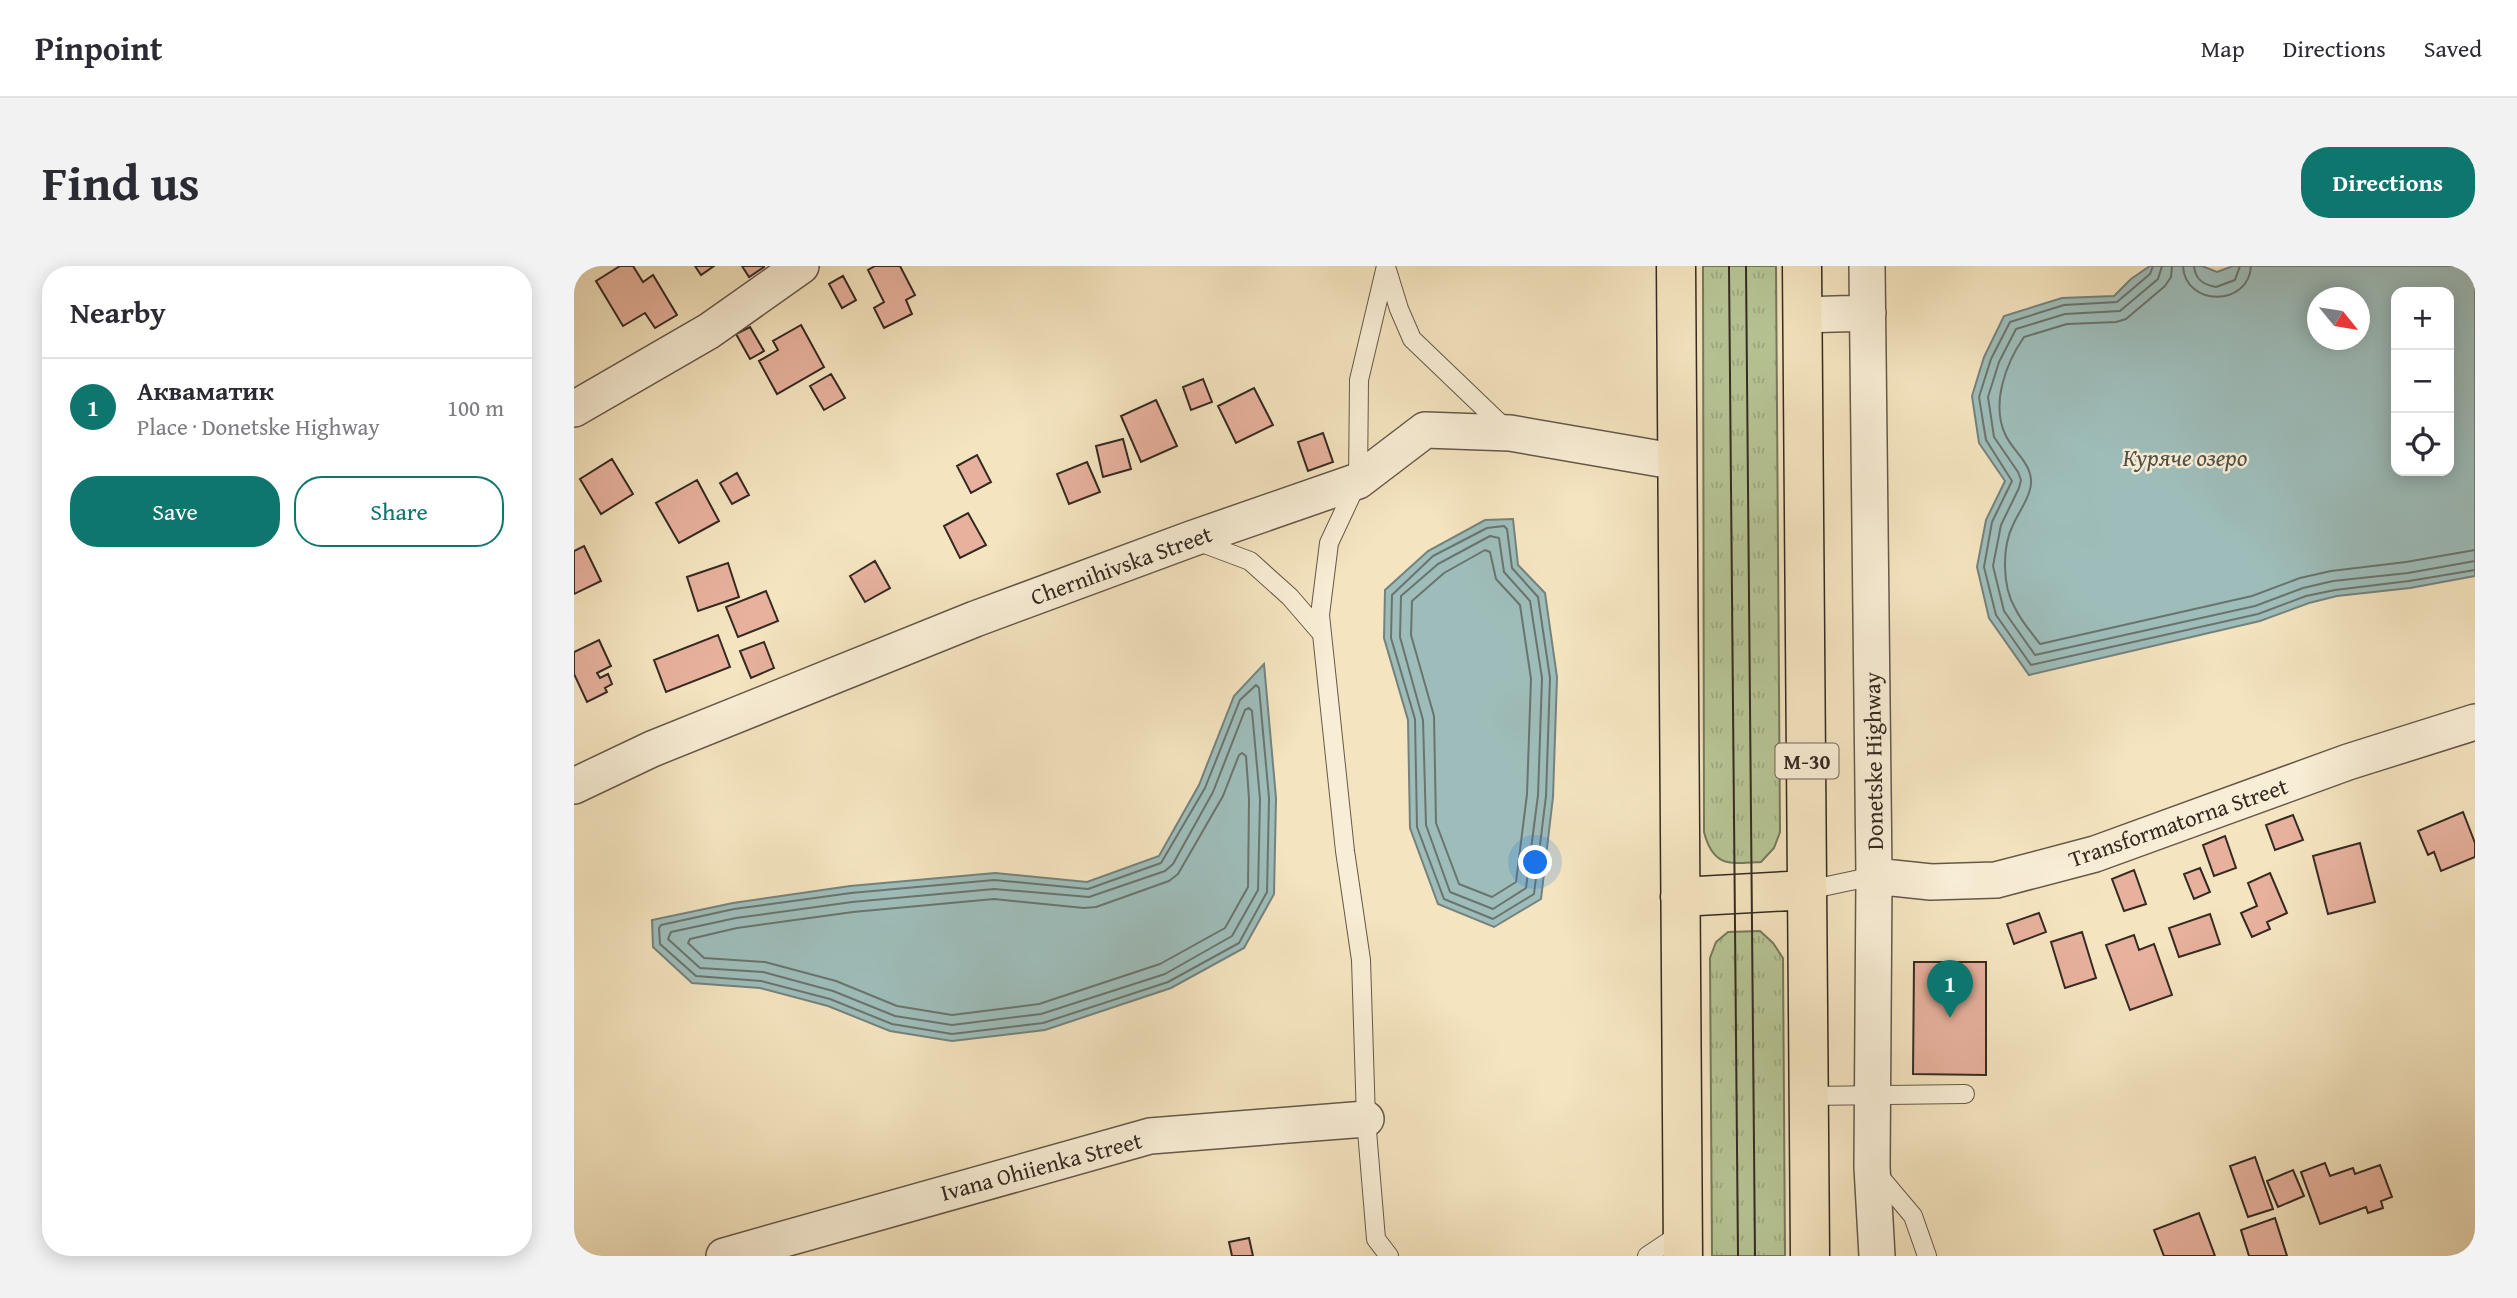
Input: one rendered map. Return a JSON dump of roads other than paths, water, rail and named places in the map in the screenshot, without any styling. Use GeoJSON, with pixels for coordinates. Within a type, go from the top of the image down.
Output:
{"type":"FeatureCollection","features":[{"type":"Feature","properties":{"kind":"highway"},"geometry":{"type":"LineString","coordinates":[[1676,266],[1683,1244]]}},
{"type":"Feature","properties":{"kind":"highway","name":"М-30"},"geometry":{"type":"LineString","coordinates":[[1802,266],[1810,1256]]}},
{"type":"Feature","properties":{"kind":"highway"},"geometry":{"type":"LineString","coordinates":[[1680,897],[1808,890]]}},
{"type":"Feature","properties":{"kind":"street"},"geometry":{"type":"LineString","coordinates":[[574,409],[709,331],[801,266]]}},
{"type":"Feature","properties":{"kind":"street","name":"Donetske Highway"},"geometry":{"type":"LineString","coordinates":[[1867,266],[1874,876],[1872,1167],[1877,1256]]}},
{"type":"Feature","properties":{"kind":"street"},"geometry":{"type":"LineString","coordinates":[[1802,315],[1868,313]]}},
{"type":"Feature","properties":{"kind":"street","name":"Chernihivska Street"},"geometry":{"type":"LineString","coordinates":[[574,786],[652,749],[975,619],[1357,481],[1425,430],[1510,433],[1678,462]]}},
{"type":"Feature","properties":{"kind":"street","name":"Transformatorna Street"},"geometry":{"type":"LineString","coordinates":[[1874,876],[1931,882],[1996,880],[2008,877],[2095,854],[2348,762],[2475,722]]}},
{"type":"Feature","properties":{"kind":"street","name":"Ivana Ohiienka Street"},"geometry":{"type":"LineString","coordinates":[[724,1256],[1150,1136],[1366,1119]]}},
{"type":"Feature","properties":{"kind":"lane"},"geometry":{"type":"LineString","coordinates":[[1386,266],[1399,309],[1412,339],[1510,433]]}},
{"type":"Feature","properties":{"kind":"lane"},"geometry":{"type":"LineString","coordinates":[[1386,266],[1359,380],[1357,481],[1329,543],[1320,615],[1345,851],[1361,960],[1366,1119],[1376,1239],[1389,1256]]}},
{"type":"Feature","properties":{"kind":"lane"},"geometry":{"type":"LineString","coordinates":[[1191,539],[1250,561],[1290,597],[1322,634]]}},
{"type":"Feature","properties":{"kind":"lane"},"geometry":{"type":"LineString","coordinates":[[1808,890],[1874,876]]}},
{"type":"Feature","properties":{"kind":"lane"},"geometry":{"type":"LineString","coordinates":[[1809,1096],[1965,1094]]}},
{"type":"Feature","properties":{"kind":"lane"},"geometry":{"type":"LineString","coordinates":[[1872,1167],[1913,1216],[1927,1256]]}},
{"type":"Feature","properties":{"kind":"lane"},"geometry":{"type":"LineString","coordinates":[[1647,1256],[1683,1244]]}},
{"type":"Feature","properties":{"kind":"water","name":"Куряче озеро"},"geometry":{"type":"Polygon","coordinates":[[[2150,266],[2202,266],[2217,272],[2233,266],[2475,266],[2475,576],[2410,588],[2337,596],[2260,621],[2029,675],[1989,618],[1977,567],[1986,520],[2005,481],[1979,443],[1972,396],[1984,357],[2004,316],[2062,298],[2114,296],[2131,279],[2150,266]]]}},
{"type":"Feature","properties":{"kind":"water"},"geometry":{"type":"Polygon","coordinates":[[[1513,519],[1518,565],[1545,593],[1557,677],[1553,797],[1541,899],[1494,927],[1438,904],[1410,828],[1408,720],[1384,638],[1385,590],[1428,551],[1485,520],[1513,519]]]}},
{"type":"Feature","properties":{"kind":"water"},"geometry":{"type":"Polygon","coordinates":[[[1264,664],[1276,798],[1274,894],[1244,948],[1171,988],[1045,1030],[952,1041],[890,1031],[828,1006],[760,988],[692,983],[653,947],[652,920],[733,903],[850,886],[995,873],[1087,882],[1159,856],[1199,785],[1234,696],[1264,664]]]}},
{"type":"Feature","properties":{"kind":"tram line"},"geometry":{"type":"LineString","coordinates":[[1729,266],[1738,1256]]}},
{"type":"Feature","properties":{"kind":"tram line"},"geometry":{"type":"LineString","coordinates":[[1746,266],[1755,1256]]}},
{"type":"Feature","properties":{"kind":"place","name":"Акваматик"},"geometry":{"type":"Point","coordinates":[1950,1018]}}]}
